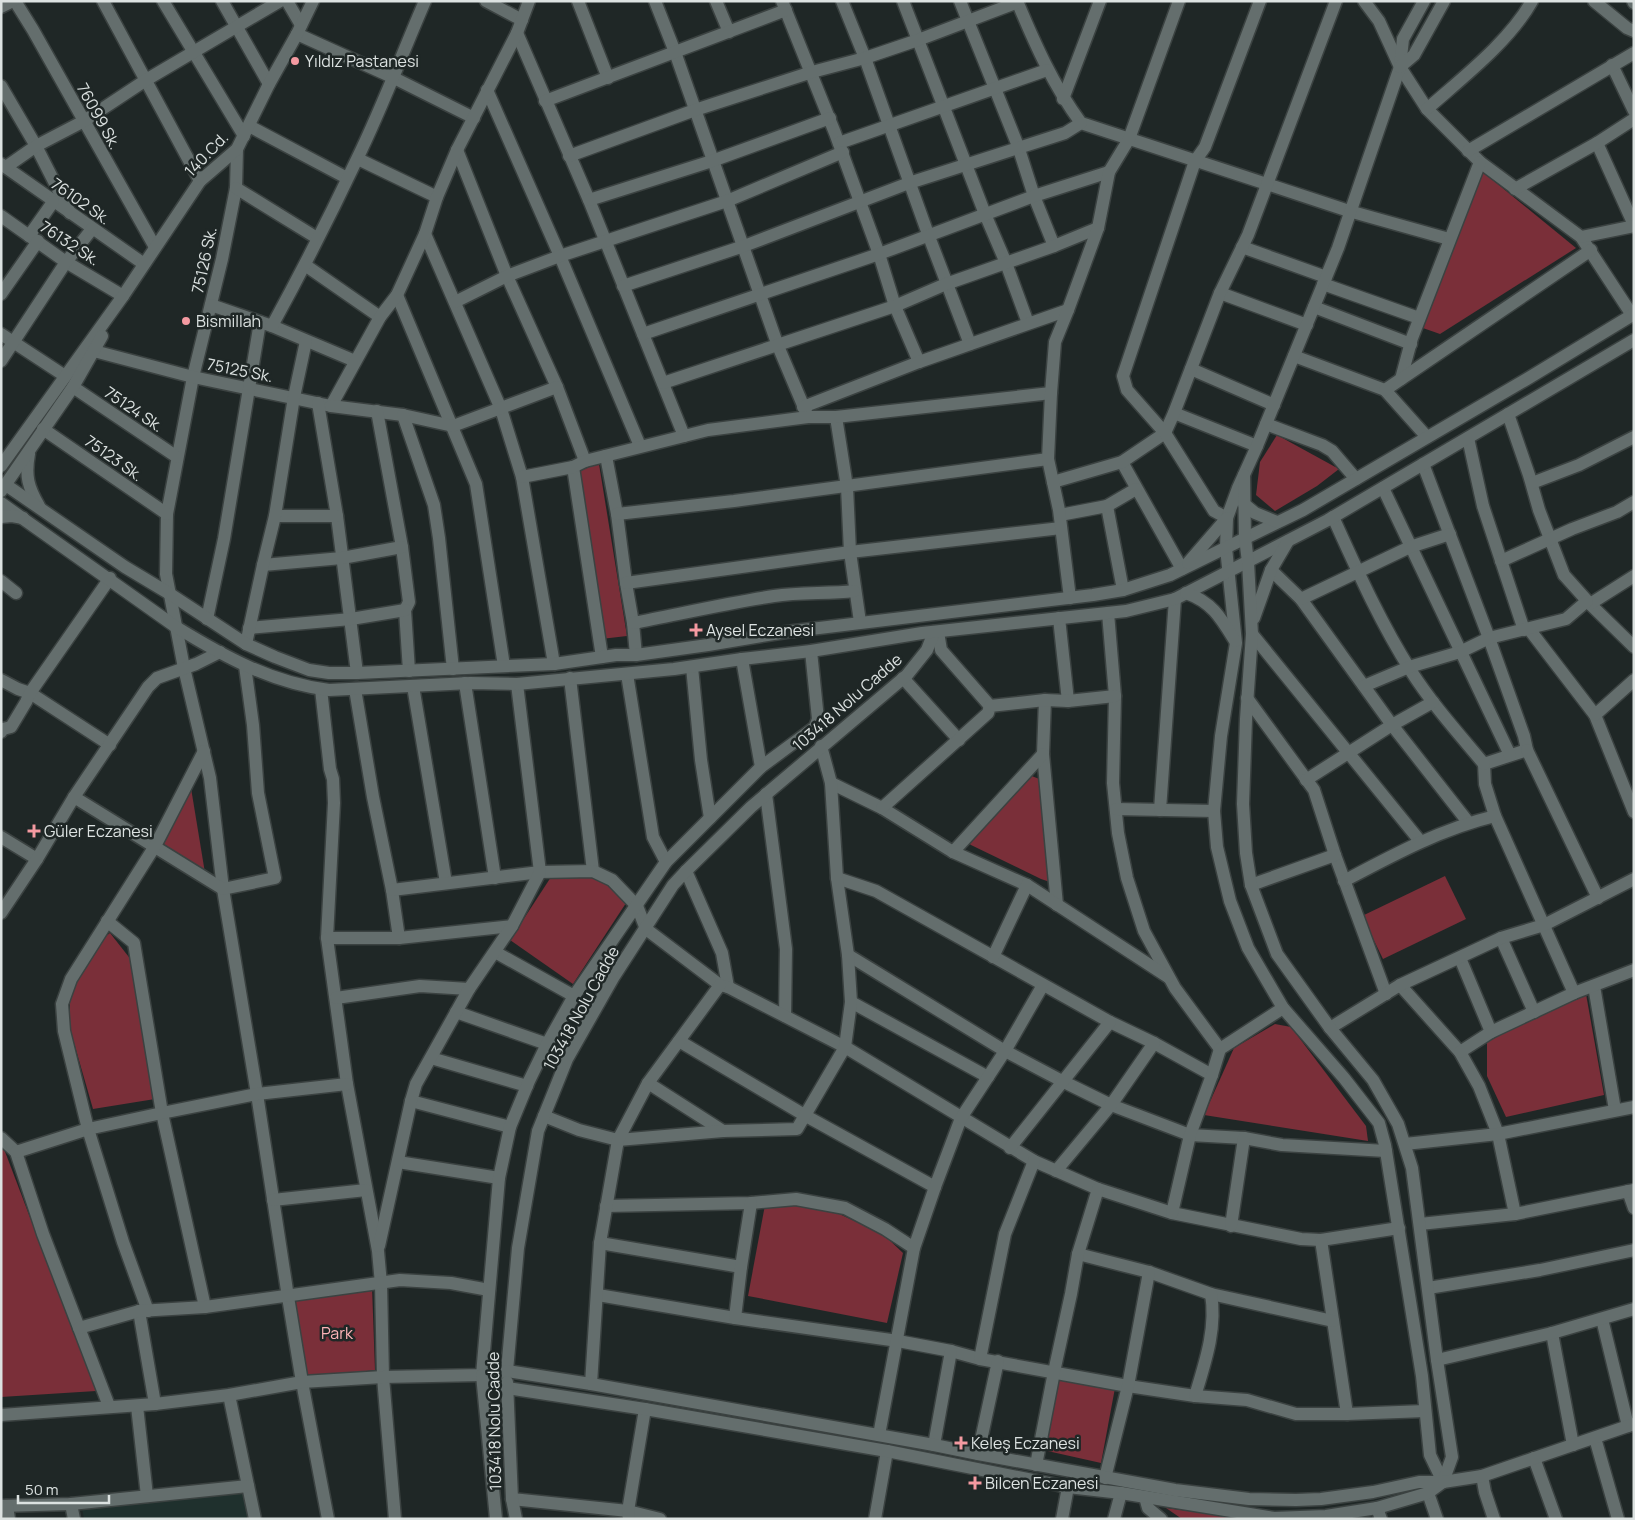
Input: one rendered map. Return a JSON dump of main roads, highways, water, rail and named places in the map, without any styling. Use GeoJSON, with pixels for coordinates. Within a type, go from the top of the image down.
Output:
{"type":"FeatureCollection","features":[{"type":"Feature","properties":{"kind":"place","name":"Yıldız Pastanesi"},"geometry":{"type":"Point","coordinates":[295,61]}},
{"type":"Feature","properties":{"kind":"place","name":"Bismillah"},"geometry":{"type":"Point","coordinates":[186,321]}},
{"type":"Feature","properties":{"kind":"place","name":"Aysel Eczanesi"},"geometry":{"type":"Point","coordinates":[696,630]}},
{"type":"Feature","properties":{"kind":"place","name":"Güler Eczanesi"},"geometry":{"type":"Point","coordinates":[34,831]}},
{"type":"Feature","properties":{"kind":"place","name":"Keleş Eczanesi"},"geometry":{"type":"Point","coordinates":[961,1443]}},
{"type":"Feature","properties":{"kind":"place","name":"Bilcen Eczanesi"},"geometry":{"type":"Point","coordinates":[975,1483]}},
{"type":"Feature","properties":{"kind":"park label","name":"Park"},"geometry":{"type":"Point","coordinates":[337,1333]}}]}
